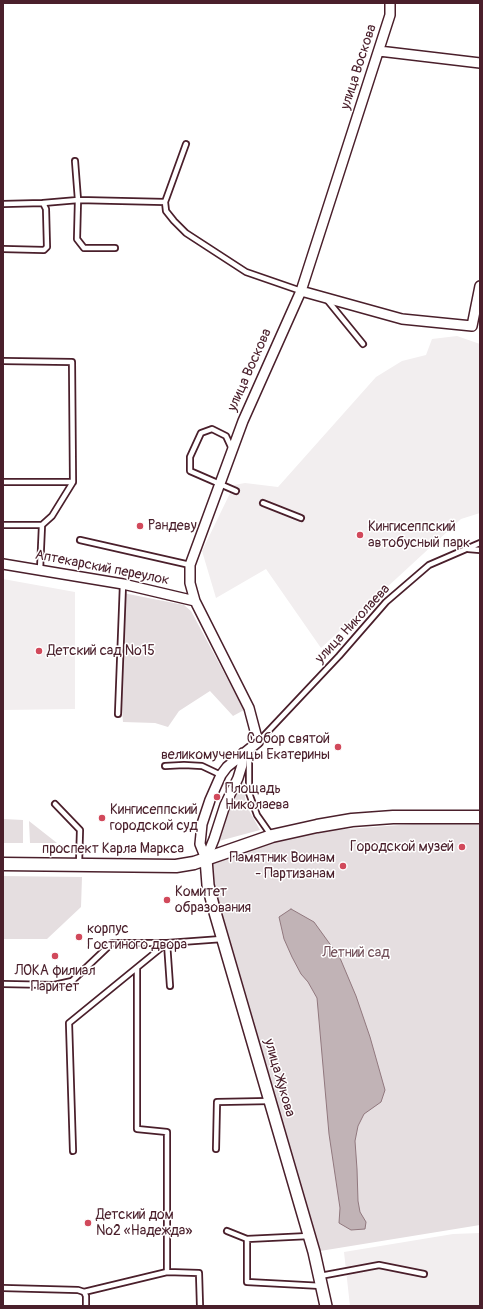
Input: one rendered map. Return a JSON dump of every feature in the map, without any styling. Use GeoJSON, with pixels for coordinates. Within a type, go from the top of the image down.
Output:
{"type":"FeatureCollection","features":[{"type":"Feature","properties":{"kind":"main road","name":"проспект Карла Маркса"},"geometry":{"type":"LineString","coordinates":[[3,864],[176,866],[185,865],[272,836],[352,820],[393,817],[480,817]]}},
{"type":"Feature","properties":{"kind":"main road"},"geometry":{"type":"LineString","coordinates":[[3,869],[174,870],[185,865]]}},
{"type":"Feature","properties":{"kind":"street","name":"улица Воскова"},"geometry":{"type":"LineString","coordinates":[[258,742],[249,708],[195,601],[190,583],[190,565],[243,421],[301,291],[390,15],[390,3]]}},
{"type":"Feature","properties":{"kind":"street"},"geometry":{"type":"LineString","coordinates":[[378,51],[480,63]]}},
{"type":"Feature","properties":{"kind":"street"},"geometry":{"type":"LineString","coordinates":[[301,291],[402,319],[472,326],[480,286]]}},
{"type":"Feature","properties":{"kind":"street","name":"Аптекарский переулок"},"geometry":{"type":"LineString","coordinates":[[3,564],[123,584],[195,601]]}},
{"type":"Feature","properties":{"kind":"street"},"geometry":{"type":"LineString","coordinates":[[206,858],[200,844],[201,831],[210,800],[221,776],[227,767],[258,742]]}},
{"type":"Feature","properties":{"kind":"street"},"geometry":{"type":"LineString","coordinates":[[206,858],[225,805],[238,778],[246,751]]}},
{"type":"Feature","properties":{"kind":"street","name":"улица Жукова"},"geometry":{"type":"LineString","coordinates":[[206,858],[208,884],[222,938],[310,1236],[326,1306]]}},
{"type":"Feature","properties":{"kind":"lane"},"geometry":{"type":"LineString","coordinates":[[186,144],[164,202],[166,211],[174,222],[186,233],[246,272],[301,291]]}},
{"type":"Feature","properties":{"kind":"lane"},"geometry":{"type":"LineString","coordinates":[[75,161],[78,200],[78,239],[84,248],[115,248]]}},
{"type":"Feature","properties":{"kind":"lane"},"geometry":{"type":"LineString","coordinates":[[3,204],[78,200],[164,202]]}},
{"type":"Feature","properties":{"kind":"lane"},"geometry":{"type":"LineString","coordinates":[[3,249],[46,249],[46,209],[43,203]]}},
{"type":"Feature","properties":{"kind":"lane"},"geometry":{"type":"LineString","coordinates":[[325,298],[363,344]]}},
{"type":"Feature","properties":{"kind":"lane"},"geometry":{"type":"LineString","coordinates":[[3,361],[72,362],[73,482],[52,516],[42,525],[3,525]]}},
{"type":"Feature","properties":{"kind":"lane"},"geometry":{"type":"LineString","coordinates":[[232,449],[226,436],[212,429],[201,433],[190,457],[190,471],[236,491]]}},
{"type":"Feature","properties":{"kind":"lane"},"geometry":{"type":"LineString","coordinates":[[3,482],[73,482]]}},
{"type":"Feature","properties":{"kind":"lane"},"geometry":{"type":"LineString","coordinates":[[263,503],[301,518]]}},
{"type":"Feature","properties":{"kind":"lane"},"geometry":{"type":"LineString","coordinates":[[40,570],[42,525]]}},
{"type":"Feature","properties":{"kind":"lane"},"geometry":{"type":"LineString","coordinates":[[80,540],[190,565]]}},
{"type":"Feature","properties":{"kind":"lane","name":"улица Николаева"},"geometry":{"type":"LineString","coordinates":[[258,742],[339,656],[386,602],[429,565],[480,543]]}},
{"type":"Feature","properties":{"kind":"lane"},"geometry":{"type":"LineString","coordinates":[[467,549],[480,550]]}},
{"type":"Feature","properties":{"kind":"lane"},"geometry":{"type":"LineString","coordinates":[[118,714],[123,584]]}},
{"type":"Feature","properties":{"kind":"lane"},"geometry":{"type":"LineString","coordinates":[[246,751],[249,794],[257,815],[272,836]]}},
{"type":"Feature","properties":{"kind":"lane"},"geometry":{"type":"LineString","coordinates":[[165,766],[202,766],[221,776]]}},
{"type":"Feature","properties":{"kind":"lane"},"geometry":{"type":"LineString","coordinates":[[55,804],[80,830],[79,864]]}},
{"type":"Feature","properties":{"kind":"lane"},"geometry":{"type":"LineString","coordinates":[[3,984],[54,985],[72,981],[112,943],[168,943],[222,938]]}},
{"type":"Feature","properties":{"kind":"lane"},"geometry":{"type":"LineString","coordinates":[[73,1151],[69,1023],[168,943]]}},
{"type":"Feature","properties":{"kind":"lane"},"geometry":{"type":"LineString","coordinates":[[168,943],[170,986]]}},
{"type":"Feature","properties":{"kind":"lane"},"geometry":{"type":"LineString","coordinates":[[137,968],[137,1129],[167,1132],[167,1272]]}},
{"type":"Feature","properties":{"kind":"lane"},"geometry":{"type":"LineString","coordinates":[[216,1149],[217,1102],[270,1102]]}},
{"type":"Feature","properties":{"kind":"lane"},"geometry":{"type":"LineString","coordinates":[[227,1231],[247,1239],[310,1236]]}},
{"type":"Feature","properties":{"kind":"lane"},"geometry":{"type":"LineString","coordinates":[[247,1239],[247,1282],[321,1281],[379,1265],[424,1274]]}},
{"type":"Feature","properties":{"kind":"lane"},"geometry":{"type":"LineString","coordinates":[[3,1288],[78,1290],[84,1292],[167,1272],[199,1273],[200,1306]]}},
{"type":"Feature","properties":{"kind":"lane"},"geometry":{"type":"LineString","coordinates":[[84,1292],[86,1296],[86,1306]]}},
{"type":"Feature","properties":{"kind":"shaded area"},"geometry":{"type":"Polygon","coordinates":[[[457,336],[480,344],[480,513],[461,519],[321,648],[266,569],[216,598],[202,551],[234,485],[245,483],[278,487],[376,377],[402,361],[426,355],[432,339],[457,336]]]}},
{"type":"Feature","properties":{"kind":"shaded area","name":"Детский сад №15"},"geometry":{"type":"Polygon","coordinates":[[[3,579],[75,592],[75,709],[3,710],[3,579]]]}},
{"type":"Feature","properties":{"kind":"shaded area"},"geometry":{"type":"Polygon","coordinates":[[[291,909],[314,922],[340,958],[356,996],[370,1037],[385,1090],[381,1102],[364,1114],[358,1126],[355,1141],[358,1201],[360,1212],[366,1222],[365,1229],[351,1230],[339,1223],[340,1208],[329,1134],[317,998],[292,957],[284,939],[279,917],[291,909]]]}},
{"type":"Feature","properties":{"kind":"shaded area"},"geometry":{"type":"Polygon","coordinates":[[[480,1233],[480,1306],[350,1306],[344,1252],[453,1234],[480,1233]]]}},
{"type":"Feature","properties":{"kind":"green space"},"geometry":{"type":"Polygon","coordinates":[[[123,593],[184,605],[191,611],[244,710],[233,716],[210,691],[179,711],[168,727],[155,723],[123,722],[119,674],[123,593]]]}},
{"type":"Feature","properties":{"kind":"green space"},"geometry":{"type":"Polygon","coordinates":[[[243,778],[246,805],[260,830],[219,841],[231,806],[243,778]]]}},
{"type":"Feature","properties":{"kind":"green space"},"geometry":{"type":"Polygon","coordinates":[[[3,819],[23,820],[23,843],[3,843],[3,819]]]}},
{"type":"Feature","properties":{"kind":"green space","name":"Летний сад"},"geometry":{"type":"Polygon","coordinates":[[[480,819],[480,1225],[314,1252],[206,859],[281,834],[480,819]]]}},
{"type":"Feature","properties":{"kind":"green space"},"geometry":{"type":"Polygon","coordinates":[[[29,821],[57,843],[30,843],[29,821]]]}},
{"type":"Feature","properties":{"kind":"green space"},"geometry":{"type":"Polygon","coordinates":[[[3,876],[82,877],[81,907],[47,939],[3,939],[3,876]]]}},
{"type":"Feature","properties":{"kind":"place","name":"Рандеву"},"geometry":{"type":"Point","coordinates":[140,526]}},
{"type":"Feature","properties":{"kind":"place","name":"Кингисеппский автобусный парк"},"geometry":{"type":"Point","coordinates":[360,535]}},
{"type":"Feature","properties":{"kind":"place","name":"Детский сад №15"},"geometry":{"type":"Point","coordinates":[39,651]}},
{"type":"Feature","properties":{"kind":"place","name":"Собор святой великомученицы Екатерины"},"geometry":{"type":"Point","coordinates":[338,747]}},
{"type":"Feature","properties":{"kind":"place","name":"Площадь Николаева"},"geometry":{"type":"Point","coordinates":[217,797]}},
{"type":"Feature","properties":{"kind":"place","name":"Кингисеппский городской суд"},"geometry":{"type":"Point","coordinates":[102,818]}},
{"type":"Feature","properties":{"kind":"place","name":"Городской музей"},"geometry":{"type":"Point","coordinates":[462,847]}},
{"type":"Feature","properties":{"kind":"place","name":"Памятник Воинам - Партизанам"},"geometry":{"type":"Point","coordinates":[343,866]}},
{"type":"Feature","properties":{"kind":"place","name":"Комитет образования"},"geometry":{"type":"Point","coordinates":[167,900]}},
{"type":"Feature","properties":{"kind":"place","name":"корпус Гостиного двора"},"geometry":{"type":"Point","coordinates":[79,937]}},
{"type":"Feature","properties":{"kind":"place","name":"ЛОКА филиал Паритет"},"geometry":{"type":"Point","coordinates":[55,956]}},
{"type":"Feature","properties":{"kind":"place","name":"Детский дом №2 «Надежда»"},"geometry":{"type":"Point","coordinates":[88,1223]}}]}
